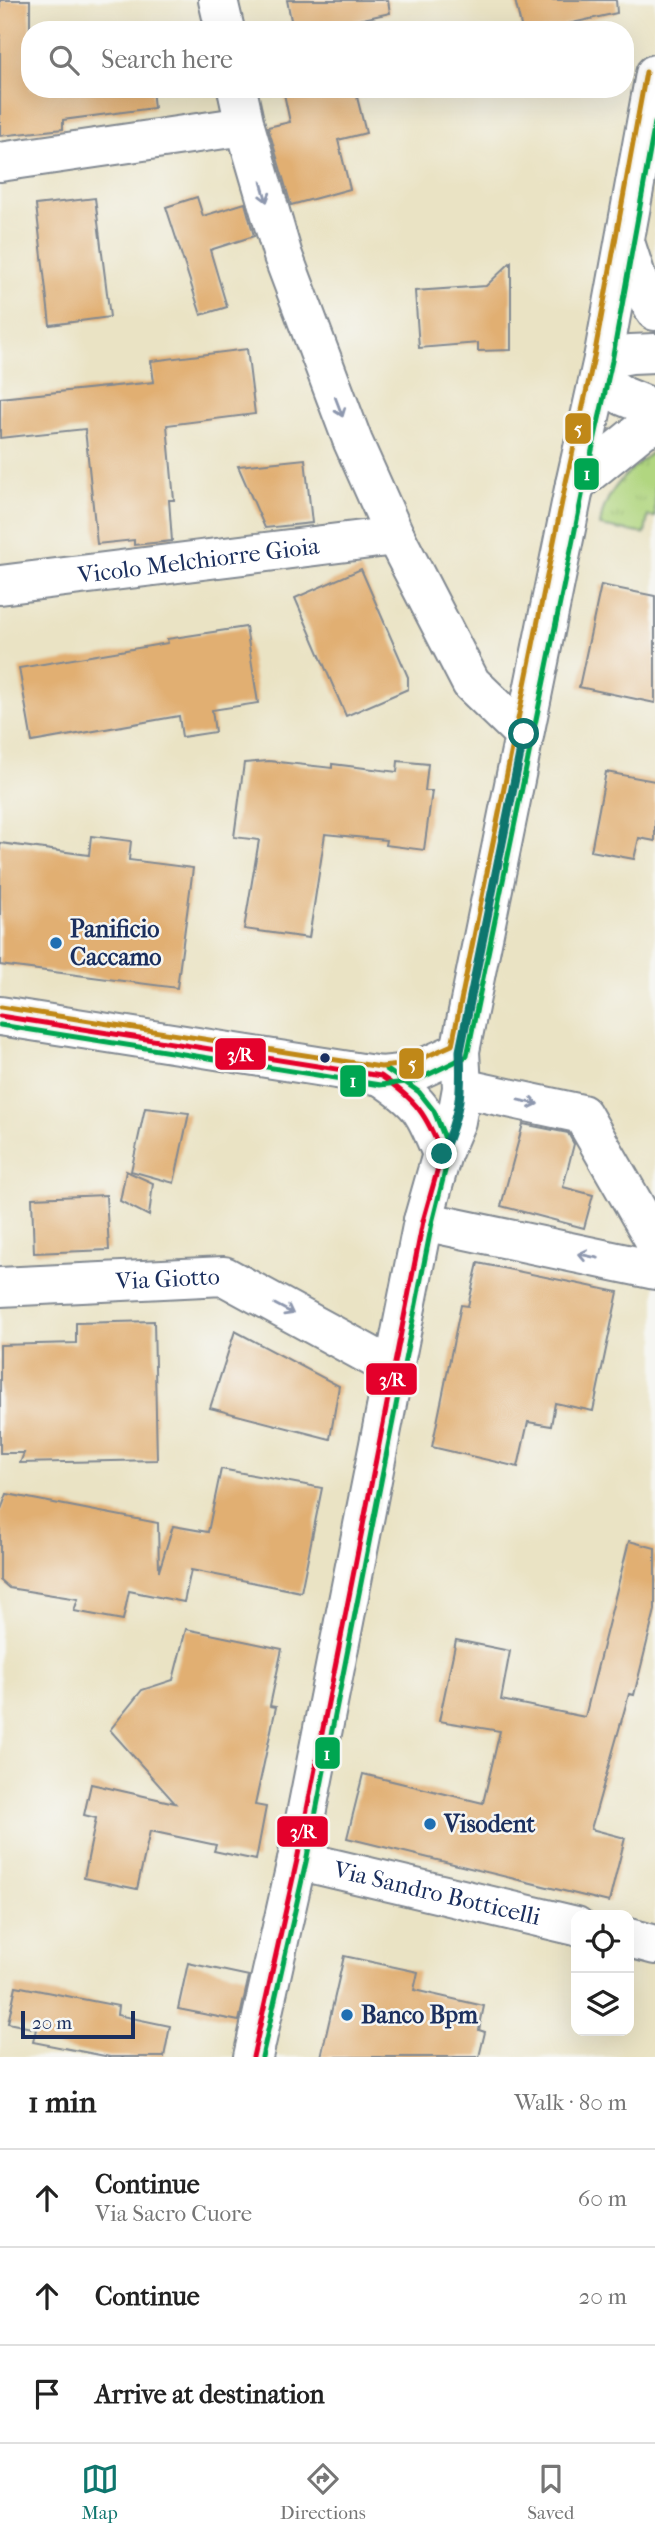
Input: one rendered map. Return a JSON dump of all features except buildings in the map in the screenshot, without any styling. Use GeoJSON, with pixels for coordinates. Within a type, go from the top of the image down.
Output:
{"type":"FeatureCollection","features":[{"type":"Feature","properties":{"kind":"street"},"geometry":{"type":"LineString","coordinates":[[218,0],[223,21]]}},
{"type":"Feature","properties":{"kind":"street"},"geometry":{"type":"LineString","coordinates":[[253,2057],[297,1860],[423,1221],[442,1154],[456,1121],[461,1088],[460,1051],[625,242],[648,145],[655,74]]}},
{"type":"Feature","properties":{"kind":"street"},"geometry":{"type":"LineString","coordinates":[[239,98],[283,256],[353,442],[396,536],[471,683],[524,734]]}},
{"type":"Feature","properties":{"kind":"street"},"geometry":{"type":"LineString","coordinates":[[0,162],[245,126]]}},
{"type":"Feature","properties":{"kind":"street"},"geometry":{"type":"LineString","coordinates":[[625,242],[637,279],[655,311]]}},
{"type":"Feature","properties":{"kind":"street"},"geometry":{"type":"LineString","coordinates":[[601,370],[631,354],[655,353]]}},
{"type":"Feature","properties":{"kind":"street"},"geometry":{"type":"LineString","coordinates":[[601,370],[624,396],[655,409]]}},
{"type":"Feature","properties":{"kind":"street"},"geometry":{"type":"LineString","coordinates":[[575,484],[643,429],[655,424]]}},
{"type":"Feature","properties":{"kind":"street","name":"Vicolo Melchiorre Gioia"},"geometry":{"type":"LineString","coordinates":[[0,585],[396,536]]}},
{"type":"Feature","properties":{"kind":"street"},"geometry":{"type":"LineString","coordinates":[[0,1016],[381,1076],[412,1073],[460,1051]]}},
{"type":"Feature","properties":{"kind":"street"},"geometry":{"type":"LineString","coordinates":[[381,1076],[412,1097],[426,1115],[442,1154]]}},
{"type":"Feature","properties":{"kind":"street"},"geometry":{"type":"LineString","coordinates":[[461,1088],[582,1114],[655,1241]]}},
{"type":"Feature","properties":{"kind":"street"},"geometry":{"type":"LineString","coordinates":[[423,1221],[655,1270]]}},
{"type":"Feature","properties":{"kind":"street","name":"Via Giotto"},"geometry":{"type":"LineString","coordinates":[[0,1287],[224,1276],[395,1369]]}},
{"type":"Feature","properties":{"kind":"street","name":"Via Sandro Botticelli"},"geometry":{"type":"LineString","coordinates":[[297,1860],[571,1925]]}},
{"type":"Feature","properties":{"kind":"street"},"geometry":{"type":"LineString","coordinates":[[634,1939],[655,1945]]}},
{"type":"Feature","properties":{"kind":"green space"},"geometry":{"type":"Polygon","coordinates":[[[655,450],[655,517],[648,516],[645,534],[600,526],[602,514],[612,492],[627,474],[655,450]]]}},
{"type":"Feature","properties":{"kind":"transit line","name":"5"},"geometry":{"type":"LineString","coordinates":[[1,1007],[381,1067],[410,1064],[452,1045],[566,482],[594,357],[646,72]]}},
{"type":"Feature","properties":{"kind":"transit line","name":"1"},"geometry":{"type":"LineString","coordinates":[[0,1025],[380,1085],[415,1081],[467,1056],[612,361],[655,123]]}},
{"type":"Feature","properties":{"kind":"transit line","name":"3/R"},"geometry":{"type":"LineString","coordinates":[[0,1016],[381,1076],[419,1109],[442,1154]]}},
{"type":"Feature","properties":{"kind":"transit line","name":"1"},"geometry":{"type":"LineString","coordinates":[[262,2057],[306,1862],[432,1223],[450,1151],[434,1111],[419,1092],[386,1069]]}},
{"type":"Feature","properties":{"kind":"transit line","name":"3/R"},"geometry":{"type":"LineString","coordinates":[[253,2057],[297,1860],[423,1221],[442,1154]]}},
{"type":"Feature","properties":{"kind":"place","name":"Panificio Caccamo"},"geometry":{"type":"Point","coordinates":[56,943]}},
{"type":"Feature","properties":{"kind":"place","name":"Visodent"},"geometry":{"type":"Point","coordinates":[430,1824]}},
{"type":"Feature","properties":{"kind":"place","name":"Banco Bpm"},"geometry":{"type":"Point","coordinates":[347,2015]}},
{"type":"Feature","properties":{"kind":"route"},"geometry":{"type":"LineString","coordinates":[[442,1154],[456,1121],[461,1088],[460,1051],[524,734]]}}]}
